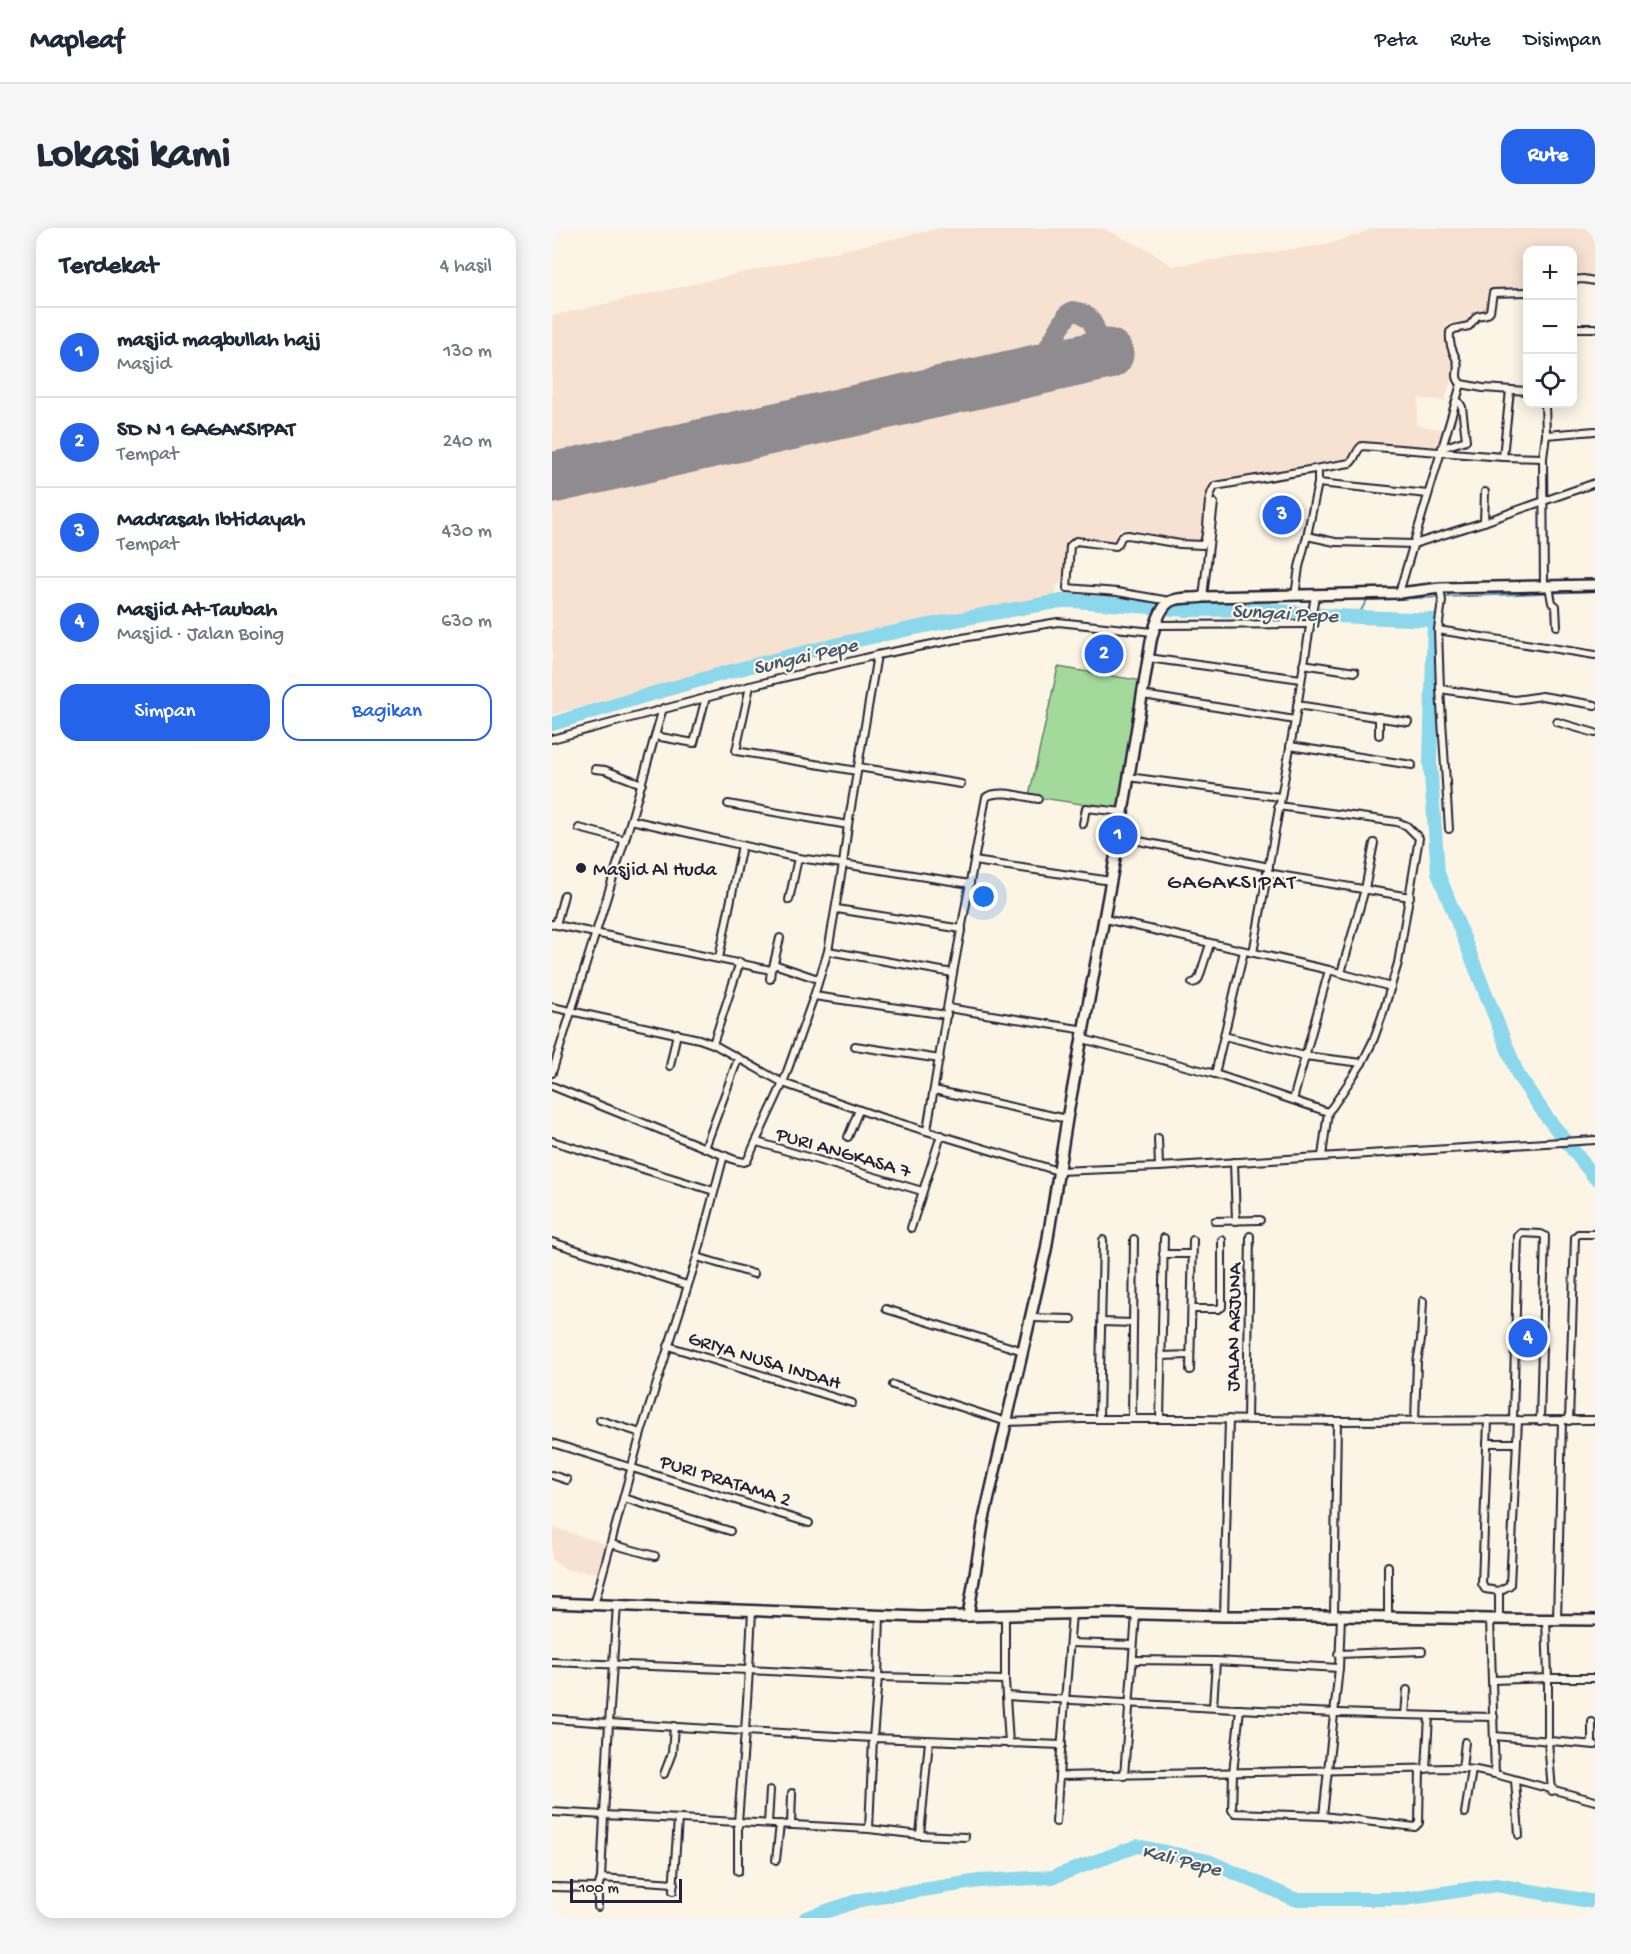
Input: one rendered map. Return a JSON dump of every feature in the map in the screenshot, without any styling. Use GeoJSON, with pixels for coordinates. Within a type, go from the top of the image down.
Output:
{"type":"FeatureCollection","features":[{"type":"Feature","properties":{"kind":"main road"},"geometry":{"type":"LineString","coordinates":[[968,1616],[984,1519],[1046,1250],[1067,1119],[1105,919],[1148,658],[1156,626],[1167,604],[1175,599],[1203,597],[1295,596],[1315,600],[1441,589],[1548,590],[1595,585]]}},
{"type":"Feature","properties":{"kind":"main road"},"geometry":{"type":"LineString","coordinates":[[552,1603],[880,1616],[1072,1613],[1595,1620]]}},
{"type":"Feature","properties":{"kind":"street"},"geometry":{"type":"LineString","coordinates":[[1577,280],[1595,281]]}},
{"type":"Feature","properties":{"kind":"street"},"geometry":{"type":"LineString","coordinates":[[1523,292],[1493,293],[1490,311],[1487,314],[1477,316],[1464,328],[1451,330],[1450,334],[1451,351],[1458,365],[1456,374],[1461,384],[1523,391]]}},
{"type":"Feature","properties":{"kind":"street"},"geometry":{"type":"LineString","coordinates":[[1577,328],[1595,328]]}},
{"type":"Feature","properties":{"kind":"street"},"geometry":{"type":"LineString","coordinates":[[1399,593],[1461,384]]}},
{"type":"Feature","properties":{"kind":"street"},"geometry":{"type":"LineString","coordinates":[[1503,457],[1510,390]]}},
{"type":"Feature","properties":{"kind":"street"},"geometry":{"type":"LineString","coordinates":[[1441,450],[1466,440],[1462,407],[1456,401]]}},
{"type":"Feature","properties":{"kind":"street"},"geometry":{"type":"LineString","coordinates":[[1545,408],[1546,435],[1543,458],[1548,590],[1552,603],[1556,606],[1557,626]]}},
{"type":"Feature","properties":{"kind":"street"},"geometry":{"type":"LineString","coordinates":[[1546,435],[1595,431]]}},
{"type":"Feature","properties":{"kind":"street"},"geometry":{"type":"LineString","coordinates":[[1167,604],[1117,592],[1067,588],[1070,546],[1076,542],[1116,546],[1123,535],[1180,544],[1203,544],[1211,493],[1215,486],[1350,463],[1362,446],[1543,458]]}},
{"type":"Feature","properties":{"kind":"street"},"geometry":{"type":"LineString","coordinates":[[1295,596],[1299,567],[1318,483],[1318,470]]}},
{"type":"Feature","properties":{"kind":"street"},"geometry":{"type":"LineString","coordinates":[[1318,483],[1428,494]]}},
{"type":"Feature","properties":{"kind":"street"},"geometry":{"type":"LineString","coordinates":[[1307,536],[1335,542],[1414,544],[1545,502],[1595,483]]}},
{"type":"Feature","properties":{"kind":"street"},"geometry":{"type":"LineString","coordinates":[[1484,522],[1485,492]]}},
{"type":"Feature","properties":{"kind":"street"},"geometry":{"type":"LineString","coordinates":[[1203,597],[1214,503]]}},
{"type":"Feature","properties":{"kind":"street"},"geometry":{"type":"LineString","coordinates":[[1441,589],[1442,601],[1438,630],[1449,829]]}},
{"type":"Feature","properties":{"kind":"street"},"geometry":{"type":"LineString","coordinates":[[1253,952],[1315,600]]}},
{"type":"Feature","properties":{"kind":"street"},"geometry":{"type":"LineString","coordinates":[[552,739],[706,697],[877,656],[1050,623],[1156,626],[1311,622]]}},
{"type":"Feature","properties":{"kind":"street"},"geometry":{"type":"LineString","coordinates":[[1438,630],[1595,655]]}},
{"type":"Feature","properties":{"kind":"street"},"geometry":{"type":"LineString","coordinates":[[552,1086],[705,1148],[739,1161],[747,1161],[783,1083],[828,951],[837,909],[848,825],[877,656]]}},
{"type":"Feature","properties":{"kind":"street"},"geometry":{"type":"LineString","coordinates":[[1148,658],[1300,679]]}},
{"type":"Feature","properties":{"kind":"street"},"geometry":{"type":"LineString","coordinates":[[1303,664],[1355,672]]}},
{"type":"Feature","properties":{"kind":"street"},"geometry":{"type":"LineString","coordinates":[[750,686],[736,751],[961,784]]}},
{"type":"Feature","properties":{"kind":"street"},"geometry":{"type":"LineString","coordinates":[[1440,689],[1515,700],[1542,696],[1595,705]]}},
{"type":"Feature","properties":{"kind":"street"},"geometry":{"type":"LineString","coordinates":[[1143,695],[1295,720]]}},
{"type":"Feature","properties":{"kind":"street"},"geometry":{"type":"LineString","coordinates":[[656,736],[694,743],[706,697]]}},
{"type":"Feature","properties":{"kind":"street"},"geometry":{"type":"LineString","coordinates":[[1298,705],[1408,722]]}},
{"type":"Feature","properties":{"kind":"street"},"geometry":{"type":"LineString","coordinates":[[552,1073],[632,820],[663,708]]}},
{"type":"Feature","properties":{"kind":"street"},"geometry":{"type":"LineString","coordinates":[[1378,735],[1379,717]]}},
{"type":"Feature","properties":{"kind":"street"},"geometry":{"type":"LineString","coordinates":[[1557,722],[1595,734]]}},
{"type":"Feature","properties":{"kind":"street"},"geometry":{"type":"LineString","coordinates":[[1290,746],[1412,765]]}},
{"type":"Feature","properties":{"kind":"street"},"geometry":{"type":"LineString","coordinates":[[595,769],[605,770],[642,784]]}},
{"type":"Feature","properties":{"kind":"street"},"geometry":{"type":"LineString","coordinates":[[1128,777],[1280,797]]}},
{"type":"Feature","properties":{"kind":"street"},"geometry":{"type":"LineString","coordinates":[[927,1130],[986,797],[1004,794],[1038,799]]}},
{"type":"Feature","properties":{"kind":"street"},"geometry":{"type":"LineString","coordinates":[[728,804],[848,825]]}},
{"type":"Feature","properties":{"kind":"street"},"geometry":{"type":"LineString","coordinates":[[1278,806],[1397,822],[1407,826],[1417,836],[1419,842],[1398,963],[1391,987],[1373,1041],[1362,1063],[1328,1112],[1322,1156]]}},
{"type":"Feature","properties":{"kind":"street"},"geometry":{"type":"LineString","coordinates":[[1083,824],[1086,808],[1123,812]]}},
{"type":"Feature","properties":{"kind":"street"},"geometry":{"type":"LineString","coordinates":[[632,820],[798,858],[970,884]]}},
{"type":"Feature","properties":{"kind":"street"},"geometry":{"type":"LineString","coordinates":[[579,828],[625,840]]}},
{"type":"Feature","properties":{"kind":"street"},"geometry":{"type":"LineString","coordinates":[[1119,837],[1268,870],[1410,897]]}},
{"type":"Feature","properties":{"kind":"street"},"geometry":{"type":"LineString","coordinates":[[1341,973],[1365,889],[1374,843]]}},
{"type":"Feature","properties":{"kind":"street"},"geometry":{"type":"LineString","coordinates":[[718,958],[742,845]]}},
{"type":"Feature","properties":{"kind":"street"},"geometry":{"type":"LineString","coordinates":[[789,900],[798,858]]}},
{"type":"Feature","properties":{"kind":"street"},"geometry":{"type":"LineString","coordinates":[[974,861],[1111,881]]}},
{"type":"Feature","properties":{"kind":"street"},"geometry":{"type":"LineString","coordinates":[[564,895],[554,924],[818,979]]}},
{"type":"Feature","properties":{"kind":"street"},"geometry":{"type":"LineString","coordinates":[[837,909],[962,929]]}},
{"type":"Feature","properties":{"kind":"street"},"geometry":{"type":"LineString","coordinates":[[1105,919],[1329,970],[1391,987]]}},
{"type":"Feature","properties":{"kind":"street"},"geometry":{"type":"LineString","coordinates":[[770,979],[780,938]]}},
{"type":"Feature","properties":{"kind":"street"},"geometry":{"type":"LineString","coordinates":[[1192,982],[1196,982],[1199,978],[1210,944]]}},
{"type":"Feature","properties":{"kind":"street"},"geometry":{"type":"LineString","coordinates":[[828,951],[953,973]]}},
{"type":"Feature","properties":{"kind":"street"},"geometry":{"type":"LineString","coordinates":[[1215,1074],[1244,951]]}},
{"type":"Feature","properties":{"kind":"street"},"geometry":{"type":"LineString","coordinates":[[713,1044],[740,962]]}},
{"type":"Feature","properties":{"kind":"street"},"geometry":{"type":"LineString","coordinates":[[1293,1100],[1329,970]]}},
{"type":"Feature","properties":{"kind":"street"},"geometry":{"type":"LineString","coordinates":[[814,996],[947,1011],[1084,1035],[1215,1074],[1328,1112]]}},
{"type":"Feature","properties":{"kind":"street"},"geometry":{"type":"LineString","coordinates":[[552,1007],[677,1033],[713,1044],[783,1083],[860,1110],[1058,1171],[1159,1167],[1595,1140]]}},
{"type":"Feature","properties":{"kind":"street"},"geometry":{"type":"LineString","coordinates":[[669,1066],[677,1033]]}},
{"type":"Feature","properties":{"kind":"street"},"geometry":{"type":"LineString","coordinates":[[1224,1036],[1305,1056],[1362,1063]]}},
{"type":"Feature","properties":{"kind":"street"},"geometry":{"type":"LineString","coordinates":[[855,1046],[940,1059]]}},
{"type":"Feature","properties":{"kind":"street"},"geometry":{"type":"LineString","coordinates":[[705,1148],[738,1059]]}},
{"type":"Feature","properties":{"kind":"street"},"geometry":{"type":"LineString","coordinates":[[934,1090],[1067,1119]]}},
{"type":"Feature","properties":{"kind":"street"},"geometry":{"type":"LineString","coordinates":[[848,1137],[860,1110]]}},
{"type":"Feature","properties":{"kind":"street"},"geometry":{"type":"LineString","coordinates":[[911,1228],[941,1135]]}},
{"type":"Feature","properties":{"kind":"street"},"geometry":{"type":"LineString","coordinates":[[1158,1138],[1159,1167]]}},
{"type":"Feature","properties":{"kind":"street"},"geometry":{"type":"LineString","coordinates":[[552,1141],[714,1191]]}},
{"type":"Feature","properties":{"kind":"street","name":"PURI ANGKASA 7"},"geometry":{"type":"LineString","coordinates":[[756,1142],[922,1191]]}},
{"type":"Feature","properties":{"kind":"street"},"geometry":{"type":"LineString","coordinates":[[594,1605],[641,1433],[697,1257],[724,1155]]}},
{"type":"Feature","properties":{"kind":"street"},"geometry":{"type":"LineString","coordinates":[[1234,1162],[1236,1221]]}},
{"type":"Feature","properties":{"kind":"street"},"geometry":{"type":"LineString","coordinates":[[1215,1221],[1260,1220]]}},
{"type":"Feature","properties":{"kind":"street"},"geometry":{"type":"LineString","coordinates":[[1488,1420],[1482,1584],[1485,1588],[1499,1591],[1510,1585],[1516,1443],[1515,1330],[1519,1233],[1541,1234],[1545,1239],[1540,1421]]}},
{"type":"Feature","properties":{"kind":"street"},"geometry":{"type":"LineString","coordinates":[[1557,1620],[1575,1237],[1578,1234],[1595,1234]]}},
{"type":"Feature","properties":{"kind":"street","name":"JALAN ARJUNA"},"geometry":{"type":"LineString","coordinates":[[1247,1419],[1250,1236]]}},
{"type":"Feature","properties":{"kind":"street"},"geometry":{"type":"LineString","coordinates":[[1160,1419],[1164,1238]]}},
{"type":"Feature","properties":{"kind":"street"},"geometry":{"type":"LineString","coordinates":[[1132,1419],[1134,1239]]}},
{"type":"Feature","properties":{"kind":"street"},"geometry":{"type":"LineString","coordinates":[[1099,1419],[1103,1240]]}},
{"type":"Feature","properties":{"kind":"street"},"geometry":{"type":"LineString","coordinates":[[1190,1370],[1193,1240]]}},
{"type":"Feature","properties":{"kind":"street"},"geometry":{"type":"LineString","coordinates":[[1192,1309],[1222,1307],[1222,1240]]}},
{"type":"Feature","properties":{"kind":"street"},"geometry":{"type":"LineString","coordinates":[[552,1242],[687,1285]]}},
{"type":"Feature","properties":{"kind":"street"},"geometry":{"type":"LineString","coordinates":[[1163,1254],[1192,1254]]}},
{"type":"Feature","properties":{"kind":"street"},"geometry":{"type":"LineString","coordinates":[[697,1257],[754,1274]]}},
{"type":"Feature","properties":{"kind":"street"},"geometry":{"type":"LineString","coordinates":[[1415,1421],[1417,1358],[1422,1340],[1423,1301]]}},
{"type":"Feature","properties":{"kind":"street"},"geometry":{"type":"LineString","coordinates":[[886,1309],[1023,1351]]}},
{"type":"Feature","properties":{"kind":"street"},"geometry":{"type":"LineString","coordinates":[[1031,1318],[1072,1319]]}},
{"type":"Feature","properties":{"kind":"street"},"geometry":{"type":"LineString","coordinates":[[1102,1322],[1133,1323]]}},
{"type":"Feature","properties":{"kind":"street"},"geometry":{"type":"LineString","coordinates":[[1515,1330],[1542,1330]]}},
{"type":"Feature","properties":{"kind":"street","name":"GRIYA NUSA INDAH"},"geometry":{"type":"LineString","coordinates":[[668,1346],[852,1403]]}},
{"type":"Feature","properties":{"kind":"street"},"geometry":{"type":"LineString","coordinates":[[1161,1356],[1190,1355]]}},
{"type":"Feature","properties":{"kind":"street"},"geometry":{"type":"LineString","coordinates":[[893,1386],[1007,1422],[1099,1419],[1595,1420]]}},
{"type":"Feature","properties":{"kind":"street"},"geometry":{"type":"LineString","coordinates":[[1224,1616],[1229,1419]]}},
{"type":"Feature","properties":{"kind":"street"},"geometry":{"type":"LineString","coordinates":[[600,1420],[641,1433]]}},
{"type":"Feature","properties":{"kind":"street"},"geometry":{"type":"LineString","coordinates":[[1323,1816],[1339,1668],[1337,1421]]}},
{"type":"Feature","properties":{"kind":"street","name":"PURI PRATAMA 2"},"geometry":{"type":"LineString","coordinates":[[552,1443],[809,1523]]}},
{"type":"Feature","properties":{"kind":"street"},"geometry":{"type":"LineString","coordinates":[[1487,1443],[1516,1443]]}},
{"type":"Feature","properties":{"kind":"street"},"geometry":{"type":"LineString","coordinates":[[552,1475],[567,1480]]}},
{"type":"Feature","properties":{"kind":"street"},"geometry":{"type":"LineString","coordinates":[[624,1498],[730,1531]]}},
{"type":"Feature","properties":{"kind":"street"},"geometry":{"type":"LineString","coordinates":[[610,1544],[655,1556]]}},
{"type":"Feature","properties":{"kind":"street"},"geometry":{"type":"LineString","coordinates":[[1388,1566],[1388,1617]]}},
{"type":"Feature","properties":{"kind":"street"},"geometry":{"type":"LineString","coordinates":[[1495,1774],[1495,1619],[1499,1591]]}},
{"type":"Feature","properties":{"kind":"street"},"geometry":{"type":"LineString","coordinates":[[598,1907],[617,1605]]}},
{"type":"Feature","properties":{"kind":"street"},"geometry":{"type":"LineString","coordinates":[[738,1871],[738,1822],[752,1611]]}},
{"type":"Feature","properties":{"kind":"street"},"geometry":{"type":"LineString","coordinates":[[1056,1822],[1072,1613]]}},
{"type":"Feature","properties":{"kind":"street"},"geometry":{"type":"LineString","coordinates":[[1124,1776],[1136,1614]]}},
{"type":"Feature","properties":{"kind":"street"},"geometry":{"type":"LineString","coordinates":[[1005,1615],[1005,1680],[1009,1744]]}},
{"type":"Feature","properties":{"kind":"street"},"geometry":{"type":"LineString","coordinates":[[869,1829],[880,1616]]}},
{"type":"Feature","properties":{"kind":"street"},"geometry":{"type":"LineString","coordinates":[[1546,1620],[1548,1741],[1552,1791]]}},
{"type":"Feature","properties":{"kind":"street"},"geometry":{"type":"LineString","coordinates":[[1070,1643],[1133,1645]]}},
{"type":"Feature","properties":{"kind":"street"},"geometry":{"type":"LineString","coordinates":[[1338,1654],[1422,1652]]}},
{"type":"Feature","properties":{"kind":"street"},"geometry":{"type":"LineString","coordinates":[[1133,1660],[1216,1661],[1339,1668]]}},
{"type":"Feature","properties":{"kind":"street"},"geometry":{"type":"LineString","coordinates":[[1213,1707],[1216,1661]]}},
{"type":"Feature","properties":{"kind":"street"},"geometry":{"type":"LineString","coordinates":[[552,1662],[878,1677],[1005,1680]]}},
{"type":"Feature","properties":{"kind":"street"},"geometry":{"type":"LineString","coordinates":[[1494,1680],[1595,1678]]}},
{"type":"Feature","properties":{"kind":"street"},"geometry":{"type":"LineString","coordinates":[[1405,1715],[1407,1690]]}},
{"type":"Feature","properties":{"kind":"street"},"geometry":{"type":"LineString","coordinates":[[1006,1696],[1240,1709],[1494,1717]]}},
{"type":"Feature","properties":{"kind":"street"},"geometry":{"type":"LineString","coordinates":[[1240,1709],[1233,1773],[1232,1810],[1235,1813],[1323,1816],[1417,1826],[1429,1716]]}},
{"type":"Feature","properties":{"kind":"street"},"geometry":{"type":"LineString","coordinates":[[552,1719],[929,1741],[1062,1745]]}},
{"type":"Feature","properties":{"kind":"street"},"geometry":{"type":"LineString","coordinates":[[1494,1736],[1594,1745],[1592,1722]]}},
{"type":"Feature","properties":{"kind":"street"},"geometry":{"type":"LineString","coordinates":[[664,1774],[672,1753],[674,1726]]}},
{"type":"Feature","properties":{"kind":"street"},"geometry":{"type":"LineString","coordinates":[[920,1835],[929,1741]]}},
{"type":"Feature","properties":{"kind":"street"},"geometry":{"type":"LineString","coordinates":[[1462,1769],[1465,1742]]}},
{"type":"Feature","properties":{"kind":"street"},"geometry":{"type":"LineString","coordinates":[[1059,1776],[1462,1769],[1495,1774],[1595,1801]]}},
{"type":"Feature","properties":{"kind":"street"},"geometry":{"type":"LineString","coordinates":[[1465,1813],[1472,1770]]}},
{"type":"Feature","properties":{"kind":"street"},"geometry":{"type":"LineString","coordinates":[[1515,1780],[1519,1835]]}},
{"type":"Feature","properties":{"kind":"street"},"geometry":{"type":"LineString","coordinates":[[768,1823],[770,1790]]}},
{"type":"Feature","properties":{"kind":"street"},"geometry":{"type":"LineString","coordinates":[[791,1824],[792,1793]]}},
{"type":"Feature","properties":{"kind":"street"},"geometry":{"type":"LineString","coordinates":[[552,1812],[791,1824],[965,1837]]}},
{"type":"Feature","properties":{"kind":"street"},"geometry":{"type":"LineString","coordinates":[[673,1891],[678,1819]]}},
{"type":"Feature","properties":{"kind":"street"},"geometry":{"type":"LineString","coordinates":[[776,1860],[780,1824]]}},
{"type":"Feature","properties":{"kind":"street"},"geometry":{"type":"LineString","coordinates":[[601,1878],[674,1883]]}},
{"type":"Feature","properties":{"kind":"street"},"geometry":{"type":"LineString","coordinates":[[552,1887],[598,1888]]}},
{"type":"Feature","properties":{"kind":"shaded area"},"geometry":{"type":"Polygon","coordinates":[[[940,228],[1102,228],[1150,251],[1172,266],[1330,244],[1375,228],[1595,228],[1595,275],[1577,274],[1577,246],[1523,246],[1523,288],[1489,291],[1486,310],[1470,314],[1467,322],[1450,323],[1446,327],[1449,355],[1455,366],[1445,401],[1419,398],[1416,425],[1445,430],[1437,451],[1358,444],[1353,448],[1350,459],[1343,462],[1332,460],[1283,472],[1209,481],[1201,538],[1197,542],[1121,528],[1117,531],[1114,542],[1069,538],[1066,541],[1065,568],[1056,588],[1056,596],[893,625],[750,660],[552,715],[552,316],[940,228]]]}},
{"type":"Feature","properties":{"kind":"shaded area"},"geometry":{"type":"Polygon","coordinates":[[[552,1527],[608,1545],[601,1573],[567,1570],[552,1560],[552,1527]]]}},
{"type":"Feature","properties":{"kind":"green space"},"geometry":{"type":"Polygon","coordinates":[[[1058,667],[1143,681],[1120,810],[1029,796],[1058,667]]]}},
{"type":"Feature","properties":{"kind":"waterway"},"geometry":{"type":"LineString","coordinates":[[1357,617],[1367,600],[1595,591]]}},
{"type":"Feature","properties":{"kind":"waterway","name":"Sungai Pepe"},"geometry":{"type":"LineString","coordinates":[[552,724],[705,678],[831,646],[1062,601],[1188,610],[1258,609],[1336,616],[1434,620],[1430,762],[1438,873],[1518,1075],[1546,1116],[1595,1178]]}},
{"type":"Feature","properties":{"kind":"waterway","name":"Kali Pepe"},"geometry":{"type":"LineString","coordinates":[[806,1918],[860,1900],[979,1881],[1053,1877],[1137,1846],[1208,1861],[1294,1899],[1404,1899],[1496,1885],[1595,1902]]}},
{"type":"Feature","properties":{"kind":"taxiway"},"geometry":{"type":"LineString","coordinates":[[1018,374],[1037,365],[1068,314],[1073,311],[1084,315],[1092,322],[1096,331],[1093,353],[1087,362],[1078,368],[1066,371],[1048,367]]}},
{"type":"Feature","properties":{"kind":"runway"},"geometry":{"type":"LineString","coordinates":[[552,478],[1108,354]]}},
{"type":"Feature","properties":{"kind":"place","name":"Madrasah Ibtidayah"},"geometry":{"type":"Point","coordinates":[1282,515]}},
{"type":"Feature","properties":{"kind":"place","name":"SD N 1 GAGAKSIPAT"},"geometry":{"type":"Point","coordinates":[1104,654]}},
{"type":"Feature","properties":{"kind":"place","name":"masjid maqbullah hajj"},"geometry":{"type":"Point","coordinates":[1118,835]}},
{"type":"Feature","properties":{"kind":"place","name":"Masjid Al Huda"},"geometry":{"type":"Point","coordinates":[581,868]}},
{"type":"Feature","properties":{"kind":"place","name":"Masjid At-Taubah"},"geometry":{"type":"Point","coordinates":[1528,1338]}},
{"type":"Feature","properties":{"kind":"district","name":"GAGAKSIPAT"},"geometry":{"type":"Point","coordinates":[1232,880]}}]}
